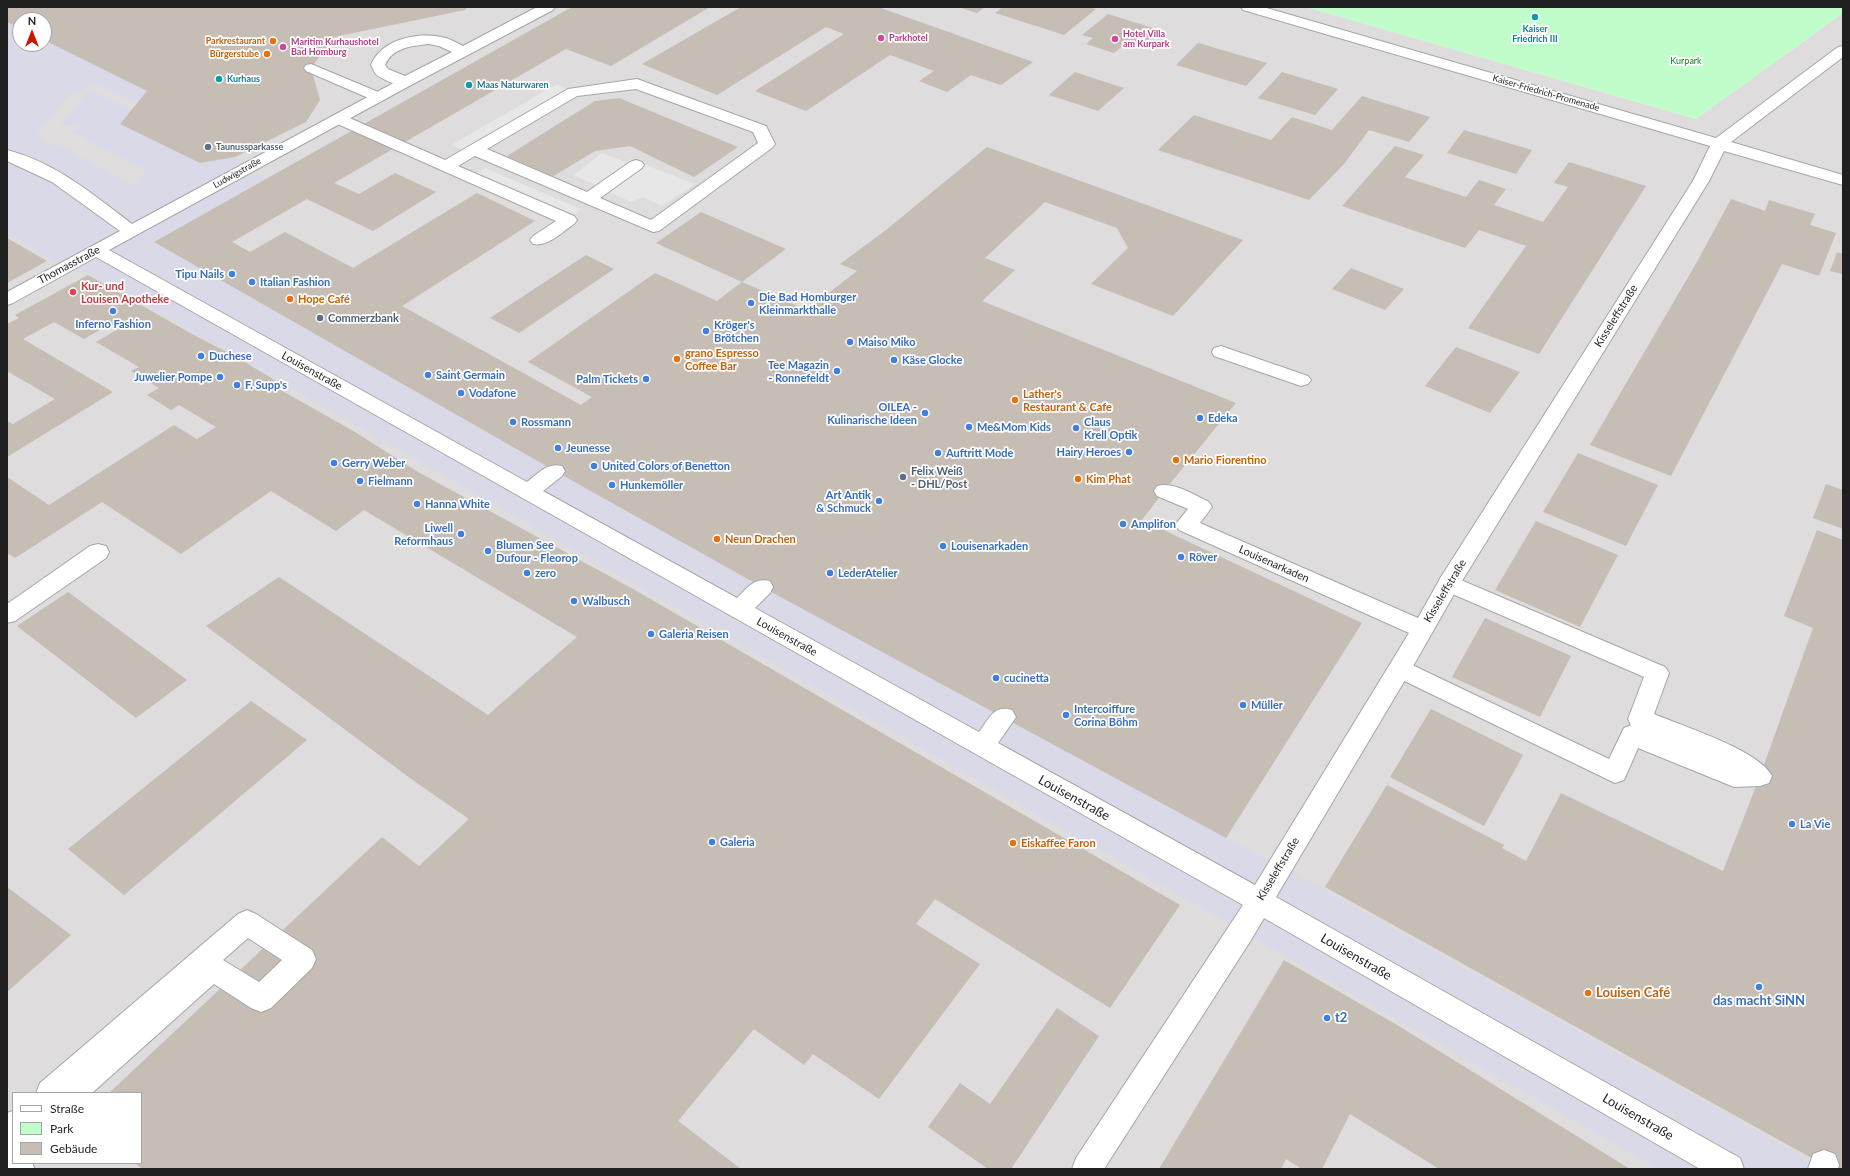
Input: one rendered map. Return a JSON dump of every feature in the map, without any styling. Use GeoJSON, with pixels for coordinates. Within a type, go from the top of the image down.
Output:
{"type":"FeatureCollection","features":[{"type":"Feature","properties":{"kind":"street","name":"Ludwigstraße"},"geometry":{"type":"LineString","coordinates":[[132,232],[246,168],[548,7]]}},
{"type":"Feature","properties":{"kind":"street","name":"Kaiser-Friedrich-Promenade"},"geometry":{"type":"LineString","coordinates":[[1248,7],[1843,180]]}},
{"type":"Feature","properties":{"kind":"street"},"geometry":{"type":"LineString","coordinates":[[406,82],[382,72],[378,65],[380,58],[388,51],[400,45],[414,41],[429,40],[443,42],[463,52]]}},
{"type":"Feature","properties":{"kind":"street","name":"Kisseleffstraße"},"geometry":{"type":"LineString","coordinates":[[1087,1169],[1256,907],[1400,669],[1449,583],[1701,181],[1720,143],[1843,50]]}},
{"type":"Feature","properties":{"kind":"street"},"geometry":{"type":"LineString","coordinates":[[311,68],[378,97]]}},
{"type":"Feature","properties":{"kind":"street"},"geometry":{"type":"LineString","coordinates":[[446,166],[474,149],[573,92],[637,84],[760,129],[767,144],[653,227],[474,149]]}},
{"type":"Feature","properties":{"kind":"street"},"geometry":{"type":"LineString","coordinates":[[339,119],[568,220],[539,240]]}},
{"type":"Feature","properties":{"kind":"street"},"geometry":{"type":"LineString","coordinates":[[7,155],[42,168],[62,180],[132,232]]}},
{"type":"Feature","properties":{"kind":"street"},"geometry":{"type":"LineString","coordinates":[[588,199],[636,165]]}},
{"type":"Feature","properties":{"kind":"street","name":"Thomasstraße"},"geometry":{"type":"LineString","coordinates":[[7,299],[132,232]]}},
{"type":"Feature","properties":{"kind":"street","name":"Louisenstraße"},"geometry":{"type":"LineString","coordinates":[[96,250],[982,746],[1256,907],[1730,1169]]}},
{"type":"Feature","properties":{"kind":"street"},"geometry":{"type":"LineString","coordinates":[[1221,352],[1301,380]]}},
{"type":"Feature","properties":{"kind":"street"},"geometry":{"type":"LineString","coordinates":[[528,492],[555,472]]}},
{"type":"Feature","properties":{"kind":"street","name":"Louisenarkaden"},"geometry":{"type":"LineString","coordinates":[[1164,491],[1202,507],[1186,525],[1422,630]]}},
{"type":"Feature","properties":{"kind":"street"},"geometry":{"type":"LineString","coordinates":[[7,615],[98,552]]}},
{"type":"Feature","properties":{"kind":"street"},"geometry":{"type":"LineString","coordinates":[[1400,669],[1615,773],[1632,735],[1734,777],[1760,776],[1738,759],[1640,719],[1656,673],[1449,583]]}},
{"type":"Feature","properties":{"kind":"street"},"geometry":{"type":"LineString","coordinates":[[739,610],[762,587]]}},
{"type":"Feature","properties":{"kind":"street"},"geometry":{"type":"LineString","coordinates":[[982,746],[1004,717]]}},
{"type":"Feature","properties":{"kind":"street"},"geometry":{"type":"LineString","coordinates":[[51,1092],[247,922],[302,959],[261,999],[212,968],[72,1092]]}},
{"type":"Feature","properties":{"kind":"shaded area"},"geometry":{"type":"Polygon","coordinates":[[[7,7],[1306,7],[1696,119],[1843,13],[1843,1169],[7,1169],[7,7]]]}},
{"type":"Feature","properties":{"kind":"shaded area"},"geometry":{"type":"Polygon","coordinates":[[[7,22],[12,24],[12,52],[52,52],[52,44],[147,91],[137,103],[96,84],[68,96],[38,132],[37,136],[49,144],[55,143],[136,187],[146,169],[91,142],[79,134],[70,132],[76,130],[81,125],[60,127],[89,90],[132,110],[121,124],[200,163],[235,157],[247,168],[266,179],[153,242],[762,587],[1328,892],[1825,1169],[1659,1169],[91,274],[64,267],[7,233],[7,22]]]}},
{"type":"Feature","properties":{"kind":"shaded area"},"geometry":{"type":"Polygon","coordinates":[[[557,84],[573,92],[469,153],[451,145],[557,84]]]}},
{"type":"Feature","properties":{"kind":"shaded area"},"geometry":{"type":"Polygon","coordinates":[[[602,153],[626,162],[630,159],[695,184],[662,206],[643,197],[631,202],[574,175],[602,153]]]}},
{"type":"Feature","properties":{"kind":"shaded area"},"geometry":{"type":"Polygon","coordinates":[[[485,168],[581,209],[568,220],[472,177],[485,168]]]}},
{"type":"Feature","properties":{"kind":"green space","name":"Kurpark"},"geometry":{"type":"Polygon","coordinates":[[[1306,7],[1843,7],[1843,13],[1696,119],[1306,7]]]}},
{"type":"Feature","properties":{"kind":"building","name":"Kurhaus"},"geometry":{"type":"Polygon","coordinates":[[[7,7],[467,7],[465,10],[334,37],[311,68],[320,100],[306,122],[235,157],[200,163],[120,124],[147,91],[52,44],[52,12],[12,12],[12,24],[7,22],[7,7]]]}},
{"type":"Feature","properties":{"kind":"building","name":"Louisenarkaden"},"geometry":{"type":"Polygon","coordinates":[[[572,7],[710,7],[611,66],[566,49],[334,183],[359,194],[395,173],[436,192],[373,231],[307,199],[232,242],[250,252],[285,232],[353,268],[477,193],[535,221],[402,306],[581,405],[592,397],[528,362],[655,273],[717,301],[742,282],[807,310],[857,271],[840,264],[886,230],[987,147],[1243,240],[1173,316],[1091,284],[1128,248],[1117,228],[1045,202],[985,258],[1015,270],[982,301],[1236,403],[1142,520],[1362,623],[1226,838],[762,587],[555,471],[154,242],[572,7]]]}},
{"type":"Feature","properties":{"kind":"building"},"geometry":{"type":"Polygon","coordinates":[[[741,7],[878,7],[1033,62],[1001,85],[971,75],[947,92],[919,81],[934,71],[890,55],[806,111],[755,91],[844,34],[826,27],[717,95],[642,64],[741,7]]]}},
{"type":"Feature","properties":{"kind":"building"},"geometry":{"type":"Polygon","coordinates":[[[958,7],[985,7],[977,13],[958,7]]]}},
{"type":"Feature","properties":{"kind":"building"},"geometry":{"type":"Polygon","coordinates":[[[1003,7],[1088,7],[1096,9],[1064,35],[995,13],[1003,7]]]}},
{"type":"Feature","properties":{"kind":"building"},"geometry":{"type":"Polygon","coordinates":[[[1108,14],[1159,30],[1139,47],[1127,42],[1114,53],[1086,44],[1093,38],[1082,35],[1108,14]]]}},
{"type":"Feature","properties":{"kind":"building"},"geometry":{"type":"Polygon","coordinates":[[[1198,43],[1267,63],[1246,86],[1176,65],[1198,43]]]}},
{"type":"Feature","properties":{"kind":"building"},"geometry":{"type":"Polygon","coordinates":[[[1075,72],[1124,88],[1098,111],[1049,95],[1075,72]]]}},
{"type":"Feature","properties":{"kind":"building"},"geometry":{"type":"Polygon","coordinates":[[[1282,72],[1338,89],[1315,115],[1258,98],[1282,72]]]}},
{"type":"Feature","properties":{"kind":"building"},"geometry":{"type":"Polygon","coordinates":[[[1362,96],[1430,117],[1409,142],[1369,130],[1344,164],[1309,200],[1158,150],[1194,115],[1271,140],[1292,117],[1332,130],[1362,96]]]}},
{"type":"Feature","properties":{"kind":"building"},"geometry":{"type":"Polygon","coordinates":[[[619,98],[738,147],[694,177],[630,146],[595,151],[552,177],[507,156],[595,101],[619,98]]]}},
{"type":"Feature","properties":{"kind":"building"},"geometry":{"type":"Polygon","coordinates":[[[1464,130],[1532,150],[1516,174],[1447,153],[1464,130]]]}},
{"type":"Feature","properties":{"kind":"building"},"geometry":{"type":"Polygon","coordinates":[[[1395,146],[1424,155],[1405,177],[1466,197],[1479,180],[1506,189],[1494,205],[1543,222],[1568,187],[1554,183],[1569,162],[1646,186],[1539,354],[1468,328],[1526,246],[1479,230],[1465,248],[1342,206],[1395,146]]]}},
{"type":"Feature","properties":{"kind":"building"},"geometry":{"type":"Polygon","coordinates":[[[1731,199],[1765,211],[1769,200],[1815,214],[1810,225],[1836,233],[1819,276],[1782,264],[1671,476],[1590,445],[1697,262],[1731,199]]]}},
{"type":"Feature","properties":{"kind":"building"},"geometry":{"type":"Polygon","coordinates":[[[701,212],[786,249],[742,282],[656,243],[701,212]]]}},
{"type":"Feature","properties":{"kind":"building"},"geometry":{"type":"Polygon","coordinates":[[[7,238],[47,261],[7,283],[7,238]]]}},
{"type":"Feature","properties":{"kind":"building"},"geometry":{"type":"Polygon","coordinates":[[[1837,252],[1843,254],[1843,274],[1830,271],[1837,252]]]}},
{"type":"Feature","properties":{"kind":"building"},"geometry":{"type":"Polygon","coordinates":[[[586,255],[614,269],[519,333],[490,318],[586,255]]]}},
{"type":"Feature","properties":{"kind":"building"},"geometry":{"type":"Polygon","coordinates":[[[1351,268],[1404,289],[1385,310],[1332,289],[1351,268]]]}},
{"type":"Feature","properties":{"kind":"building"},"geometry":{"type":"Polygon","coordinates":[[[88,275],[192,334],[238,358],[281,384],[277,388],[355,432],[418,472],[633,589],[1180,905],[1110,1008],[935,899],[916,924],[980,964],[879,1099],[813,1054],[804,1065],[754,1029],[678,1121],[741,1169],[142,1169],[136,1164],[142,1164],[142,1092],[110,1092],[382,837],[419,866],[469,819],[414,781],[206,626],[279,577],[488,715],[577,637],[364,510],[336,531],[271,491],[181,554],[102,502],[15,558],[7,553],[7,477],[49,505],[174,425],[197,439],[216,427],[179,405],[171,410],[147,395],[159,388],[131,371],[139,367],[96,342],[118,329],[110,324],[84,339],[54,322],[23,339],[113,392],[7,457],[7,421],[13,424],[55,399],[7,371],[7,324],[19,318],[15,315],[88,275]]]}},
{"type":"Feature","properties":{"kind":"building"},"geometry":{"type":"Polygon","coordinates":[[[1456,347],[1520,372],[1490,413],[1425,386],[1456,347]]]}},
{"type":"Feature","properties":{"kind":"building"},"geometry":{"type":"Polygon","coordinates":[[[1578,453],[1658,485],[1626,546],[1543,512],[1578,453]]]}},
{"type":"Feature","properties":{"kind":"building"},"geometry":{"type":"Polygon","coordinates":[[[1826,484],[1843,490],[1843,529],[1813,518],[1826,484]]]}},
{"type":"Feature","properties":{"kind":"building"},"geometry":{"type":"Polygon","coordinates":[[[1536,521],[1618,555],[1580,627],[1495,590],[1536,521]]]}},
{"type":"Feature","properties":{"kind":"building"},"geometry":{"type":"Polygon","coordinates":[[[1817,530],[1843,540],[1843,1169],[1831,1169],[1325,887],[1387,785],[1504,845],[1502,848],[1526,861],[1561,793],[1723,871],[1760,776],[1813,628],[1784,616],[1817,530]]]}},
{"type":"Feature","properties":{"kind":"building"},"geometry":{"type":"Polygon","coordinates":[[[68,592],[187,680],[136,718],[17,626],[68,592]]]}},
{"type":"Feature","properties":{"kind":"building"},"geometry":{"type":"Polygon","coordinates":[[[1485,618],[1571,656],[1540,717],[1452,677],[1485,618]]]}},
{"type":"Feature","properties":{"kind":"building"},"geometry":{"type":"Polygon","coordinates":[[[251,701],[307,740],[124,895],[68,849],[251,701]]]}},
{"type":"Feature","properties":{"kind":"building"},"geometry":{"type":"Polygon","coordinates":[[[1431,709],[1523,755],[1484,826],[1390,777],[1431,709]]]}},
{"type":"Feature","properties":{"kind":"building"},"geometry":{"type":"Polygon","coordinates":[[[7,887],[71,935],[7,992],[7,887]]]}},
{"type":"Feature","properties":{"kind":"building"},"geometry":{"type":"Polygon","coordinates":[[[1284,960],[1397,1025],[1630,1169],[1439,1169],[1350,1114],[1322,1169],[1302,1169],[1286,1159],[1281,1169],[1159,1169],[1284,960]]]}},
{"type":"Feature","properties":{"kind":"building"},"geometry":{"type":"Polygon","coordinates":[[[1057,1008],[1099,1036],[1011,1169],[988,1169],[928,1127],[960,1083],[990,1104],[1057,1008]]]}},
{"type":"Feature","properties":{"kind":"place","name":"Kaiser Friedrich III"},"geometry":{"type":"Point","coordinates":[1535,17]}},
{"type":"Feature","properties":{"kind":"place","name":"Parkhotel"},"geometry":{"type":"Point","coordinates":[881,38]}},
{"type":"Feature","properties":{"kind":"place","name":"Hotel Villa am Kurpark"},"geometry":{"type":"Point","coordinates":[1115,39]}},
{"type":"Feature","properties":{"kind":"place","name":"Parkrestaurant"},"geometry":{"type":"Point","coordinates":[273,41]}},
{"type":"Feature","properties":{"kind":"place","name":"Maritim Kurhaushotel Bad Homburg"},"geometry":{"type":"Point","coordinates":[283,47]}},
{"type":"Feature","properties":{"kind":"place","name":"Bürgerstube"},"geometry":{"type":"Point","coordinates":[267,54]}},
{"type":"Feature","properties":{"kind":"place","name":"Kurhaus"},"geometry":{"type":"Point","coordinates":[219,79]}},
{"type":"Feature","properties":{"kind":"place","name":"Maas Naturwaren"},"geometry":{"type":"Point","coordinates":[469,85]}},
{"type":"Feature","properties":{"kind":"place","name":"Taunussparkasse"},"geometry":{"type":"Point","coordinates":[208,147]}},
{"type":"Feature","properties":{"kind":"place","name":"Tipu Nails"},"geometry":{"type":"Point","coordinates":[232,274]}},
{"type":"Feature","properties":{"kind":"place","name":"Italian Fashion"},"geometry":{"type":"Point","coordinates":[252,282]}},
{"type":"Feature","properties":{"kind":"place","name":"Kur- und Louisen Apotheke"},"geometry":{"type":"Point","coordinates":[73,292]}},
{"type":"Feature","properties":{"kind":"place","name":"Hope Café"},"geometry":{"type":"Point","coordinates":[290,299]}},
{"type":"Feature","properties":{"kind":"place","name":"Die Bad Homburger Kleinmarkthalle"},"geometry":{"type":"Point","coordinates":[751,303]}},
{"type":"Feature","properties":{"kind":"place","name":"Inferno Fashion"},"geometry":{"type":"Point","coordinates":[113,311]}},
{"type":"Feature","properties":{"kind":"place","name":"Commerzbank"},"geometry":{"type":"Point","coordinates":[320,318]}},
{"type":"Feature","properties":{"kind":"place","name":"Kröger's Brötchen"},"geometry":{"type":"Point","coordinates":[706,331]}},
{"type":"Feature","properties":{"kind":"place","name":"Maiso Miko"},"geometry":{"type":"Point","coordinates":[850,342]}},
{"type":"Feature","properties":{"kind":"place","name":"Duchese"},"geometry":{"type":"Point","coordinates":[201,356]}},
{"type":"Feature","properties":{"kind":"place","name":"grano Espresso Coffee Bar"},"geometry":{"type":"Point","coordinates":[677,359]}},
{"type":"Feature","properties":{"kind":"place","name":"Käse Glocke"},"geometry":{"type":"Point","coordinates":[894,360]}},
{"type":"Feature","properties":{"kind":"place","name":"Tee Magazin - Ronnefeldt"},"geometry":{"type":"Point","coordinates":[837,371]}},
{"type":"Feature","properties":{"kind":"place","name":"Saint Germain"},"geometry":{"type":"Point","coordinates":[428,375]}},
{"type":"Feature","properties":{"kind":"place","name":"Juwelier Pompe"},"geometry":{"type":"Point","coordinates":[220,377]}},
{"type":"Feature","properties":{"kind":"place","name":"Palm Tickets"},"geometry":{"type":"Point","coordinates":[646,379]}},
{"type":"Feature","properties":{"kind":"place","name":"F. Supp's"},"geometry":{"type":"Point","coordinates":[237,385]}},
{"type":"Feature","properties":{"kind":"place","name":"Vodafone"},"geometry":{"type":"Point","coordinates":[461,393]}},
{"type":"Feature","properties":{"kind":"place","name":"Lather's Restaurant & Cafe"},"geometry":{"type":"Point","coordinates":[1015,400]}},
{"type":"Feature","properties":{"kind":"place","name":"OILEA - Kulinarische Ideen"},"geometry":{"type":"Point","coordinates":[925,413]}},
{"type":"Feature","properties":{"kind":"place","name":"Edeka"},"geometry":{"type":"Point","coordinates":[1200,418]}},
{"type":"Feature","properties":{"kind":"place","name":"Rossmann"},"geometry":{"type":"Point","coordinates":[513,422]}},
{"type":"Feature","properties":{"kind":"place","name":"Me&Mom Kids"},"geometry":{"type":"Point","coordinates":[969,427]}},
{"type":"Feature","properties":{"kind":"place","name":"Claus Krell Optik"},"geometry":{"type":"Point","coordinates":[1076,428]}},
{"type":"Feature","properties":{"kind":"place","name":"Jeunesse"},"geometry":{"type":"Point","coordinates":[558,448]}},
{"type":"Feature","properties":{"kind":"place","name":"Hairy Heroes"},"geometry":{"type":"Point","coordinates":[1129,452]}},
{"type":"Feature","properties":{"kind":"place","name":"Auftritt Mode"},"geometry":{"type":"Point","coordinates":[938,453]}},
{"type":"Feature","properties":{"kind":"place","name":"Mario Fiorentino"},"geometry":{"type":"Point","coordinates":[1176,460]}},
{"type":"Feature","properties":{"kind":"place","name":"Gerry Weber"},"geometry":{"type":"Point","coordinates":[334,463]}},
{"type":"Feature","properties":{"kind":"place","name":"United Colors of Benetton"},"geometry":{"type":"Point","coordinates":[594,466]}},
{"type":"Feature","properties":{"kind":"place","name":"Felix Weiß - DHL/Post"},"geometry":{"type":"Point","coordinates":[903,477]}},
{"type":"Feature","properties":{"kind":"place","name":"Kim Phat"},"geometry":{"type":"Point","coordinates":[1078,479]}},
{"type":"Feature","properties":{"kind":"place","name":"Fielmann"},"geometry":{"type":"Point","coordinates":[360,481]}},
{"type":"Feature","properties":{"kind":"place","name":"Hunkemöller"},"geometry":{"type":"Point","coordinates":[612,485]}},
{"type":"Feature","properties":{"kind":"place","name":"Art Antik & Schmuck"},"geometry":{"type":"Point","coordinates":[879,501]}},
{"type":"Feature","properties":{"kind":"place","name":"Hanna White"},"geometry":{"type":"Point","coordinates":[417,504]}},
{"type":"Feature","properties":{"kind":"place","name":"Amplifon"},"geometry":{"type":"Point","coordinates":[1123,524]}},
{"type":"Feature","properties":{"kind":"place","name":"Liwell Reformhaus"},"geometry":{"type":"Point","coordinates":[461,534]}},
{"type":"Feature","properties":{"kind":"place","name":"Neun Drachen"},"geometry":{"type":"Point","coordinates":[717,539]}},
{"type":"Feature","properties":{"kind":"place","name":"Louisenarkaden"},"geometry":{"type":"Point","coordinates":[943,546]}},
{"type":"Feature","properties":{"kind":"place","name":"Blumen See Dufour - Fleorop"},"geometry":{"type":"Point","coordinates":[488,551]}},
{"type":"Feature","properties":{"kind":"place","name":"Röver"},"geometry":{"type":"Point","coordinates":[1181,557]}},
{"type":"Feature","properties":{"kind":"place","name":"zero"},"geometry":{"type":"Point","coordinates":[527,573]}},
{"type":"Feature","properties":{"kind":"place","name":"LederAtelier"},"geometry":{"type":"Point","coordinates":[830,573]}},
{"type":"Feature","properties":{"kind":"place","name":"Walbusch"},"geometry":{"type":"Point","coordinates":[574,601]}},
{"type":"Feature","properties":{"kind":"place","name":"Galeria Reisen"},"geometry":{"type":"Point","coordinates":[651,634]}},
{"type":"Feature","properties":{"kind":"place","name":"cucinetta"},"geometry":{"type":"Point","coordinates":[996,678]}},
{"type":"Feature","properties":{"kind":"place","name":"Müller"},"geometry":{"type":"Point","coordinates":[1243,705]}},
{"type":"Feature","properties":{"kind":"place","name":"Intercoiffure Corina Böhm"},"geometry":{"type":"Point","coordinates":[1066,715]}},
{"type":"Feature","properties":{"kind":"place","name":"La Vie"},"geometry":{"type":"Point","coordinates":[1792,824]}},
{"type":"Feature","properties":{"kind":"place","name":"Galeria"},"geometry":{"type":"Point","coordinates":[712,842]}},
{"type":"Feature","properties":{"kind":"place","name":"Eiskaffee Faron"},"geometry":{"type":"Point","coordinates":[1013,843]}},
{"type":"Feature","properties":{"kind":"place","name":"das macht SiNN"},"geometry":{"type":"Point","coordinates":[1759,987]}},
{"type":"Feature","properties":{"kind":"place","name":"Louisen Café"},"geometry":{"type":"Point","coordinates":[1588,993]}},
{"type":"Feature","properties":{"kind":"place","name":"t2"},"geometry":{"type":"Point","coordinates":[1327,1018]}}]}
